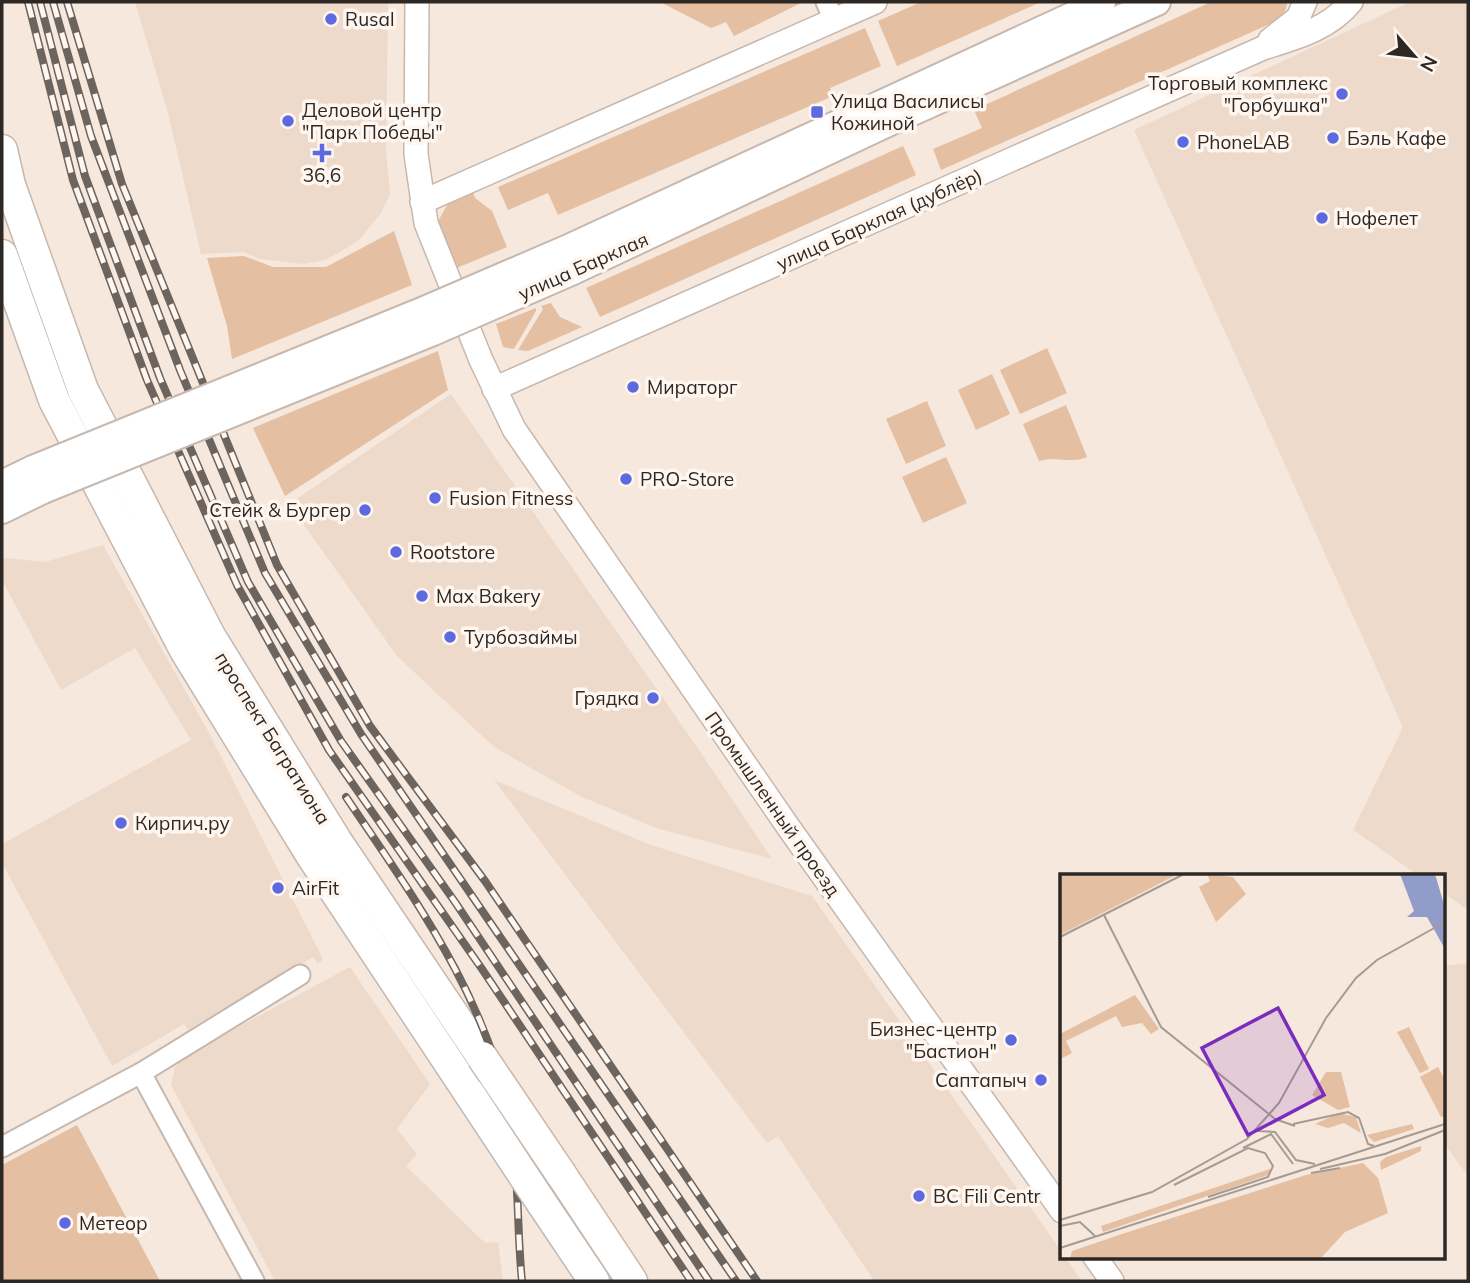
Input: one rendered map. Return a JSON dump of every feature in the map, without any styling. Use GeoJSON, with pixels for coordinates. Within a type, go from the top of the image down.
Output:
{"type":"FeatureCollection","features":[{"type":"Feature","properties":{"kind":"main road","name":"улица Барклая"},"geometry":{"type":"LineString","coordinates":[[2,484],[38,480],[433,332],[569,261],[1102,2]]}},
{"type":"Feature","properties":{"kind":"main road","name":"улица Барклая"},"geometry":{"type":"LineString","coordinates":[[569,261],[1157,2]]}},
{"type":"Feature","properties":{"kind":"main road","name":"проспект Багратиона"},"geometry":{"type":"LineString","coordinates":[[2,150],[10,185],[83,390],[210,636],[336,840],[632,1281]]}},
{"type":"Feature","properties":{"kind":"main road","name":"проспект Багратиона"},"geometry":{"type":"LineString","coordinates":[[2,255],[54,400],[186,652],[311,855],[594,1281]]}},
{"type":"Feature","properties":{"kind":"main road","name":"улица Барклая"},"geometry":{"type":"LineString","coordinates":[[2,510],[38,480]]}},
{"type":"Feature","properties":{"kind":"street"},"geometry":{"type":"LineString","coordinates":[[416,2],[416,154],[422,202],[830,11],[875,2]]}},
{"type":"Feature","properties":{"kind":"street","name":"улица Барклая (дублёр)"},"geometry":{"type":"LineString","coordinates":[[1263,48],[1298,18],[1305,2]]}},
{"type":"Feature","properties":{"kind":"street","name":"улица Барклая (дублёр)"},"geometry":{"type":"LineString","coordinates":[[494,389],[1263,48],[1328,23],[1351,2]]}},
{"type":"Feature","properties":{"kind":"street","name":"Промышленный проезд"},"geometry":{"type":"LineString","coordinates":[[422,202],[434,245],[494,389],[514,429],[703,705],[1060,1209]]}},
{"type":"Feature","properties":{"kind":"street"},"geometry":{"type":"LineString","coordinates":[[2,1147],[141,1073],[300,975]]}},
{"type":"Feature","properties":{"kind":"street"},"geometry":{"type":"LineString","coordinates":[[141,1073],[254,1281]]}},
{"type":"Feature","properties":{"kind":"street"},"geometry":{"type":"LineString","coordinates":[[1096,1258],[1112,1281]]}},
{"type":"Feature","properties":{"kind":"shaded area"},"geometry":{"type":"Polygon","coordinates":[[[135,2],[388,2],[386,150],[390,194],[381,213],[359,240],[326,260],[303,264],[260,259],[244,252],[201,254],[168,113],[135,2]]]}},
{"type":"Feature","properties":{"kind":"shaded area"},"geometry":{"type":"Polygon","coordinates":[[[660,2],[803,2],[734,36],[726,22],[711,28],[660,2]]]}},
{"type":"Feature","properties":{"kind":"shaded area"},"geometry":{"type":"Polygon","coordinates":[[[921,2],[1041,2],[897,66],[878,21],[921,2]]]}},
{"type":"Feature","properties":{"kind":"shaded area"},"geometry":{"type":"Polygon","coordinates":[[[1211,2],[1287,2],[1284,13],[1274,22],[941,170],[933,149],[982,128],[974,110],[1211,2]]]}},
{"type":"Feature","properties":{"kind":"shaded area"},"geometry":{"type":"Polygon","coordinates":[[[1410,2],[1468,2],[1468,910],[1446,894],[1446,874],[1417,874],[1353,830],[1403,727],[1134,130],[1410,2]]]}},
{"type":"Feature","properties":{"kind":"shaded area"},"geometry":{"type":"Polygon","coordinates":[[[865,28],[881,66],[830,88],[833,96],[558,215],[548,193],[508,210],[498,187],[865,28]]]}},
{"type":"Feature","properties":{"kind":"shaded area"},"geometry":{"type":"Polygon","coordinates":[[[903,146],[916,175],[600,317],[586,288],[903,146]]]}},
{"type":"Feature","properties":{"kind":"shaded area"},"geometry":{"type":"Polygon","coordinates":[[[470,185],[475,198],[492,211],[507,247],[452,270],[435,227],[453,194],[470,185]]]}},
{"type":"Feature","properties":{"kind":"shaded area"},"geometry":{"type":"Polygon","coordinates":[[[394,231],[412,285],[232,359],[227,326],[207,258],[244,256],[273,267],[326,267],[394,231]]]}},
{"type":"Feature","properties":{"kind":"shaded area"},"geometry":{"type":"Polygon","coordinates":[[[551,303],[560,317],[582,327],[528,351],[518,350],[543,309],[541,306],[551,303]]]}},
{"type":"Feature","properties":{"kind":"shaded area"},"geometry":{"type":"Polygon","coordinates":[[[536,308],[514,349],[503,347],[496,324],[536,308]]]}},
{"type":"Feature","properties":{"kind":"shaded area"},"geometry":{"type":"Polygon","coordinates":[[[1047,348],[1067,393],[1020,414],[1000,370],[1047,348]]]}},
{"type":"Feature","properties":{"kind":"shaded area"},"geometry":{"type":"Polygon","coordinates":[[[438,351],[448,390],[285,496],[253,428],[438,351]]]}},
{"type":"Feature","properties":{"kind":"shaded area"},"geometry":{"type":"Polygon","coordinates":[[[992,374],[1010,414],[976,430],[958,390],[992,374]]]}},
{"type":"Feature","properties":{"kind":"shaded area"},"geometry":{"type":"Polygon","coordinates":[[[451,394],[772,859],[656,828],[580,796],[494,747],[397,656],[289,504],[451,394]]]}},
{"type":"Feature","properties":{"kind":"shaded area"},"geometry":{"type":"Polygon","coordinates":[[[927,401],[946,446],[906,464],[886,419],[927,401]]]}},
{"type":"Feature","properties":{"kind":"shaded area"},"geometry":{"type":"Polygon","coordinates":[[[1066,405],[1087,457],[1039,461],[1023,424],[1066,405]]]}},
{"type":"Feature","properties":{"kind":"shaded area"},"geometry":{"type":"Polygon","coordinates":[[[946,457],[967,503],[923,523],[902,477],[946,457]]]}},
{"type":"Feature","properties":{"kind":"shaded area"},"geometry":{"type":"Polygon","coordinates":[[[103,545],[208,731],[323,959],[318,964],[313,957],[188,1030],[184,1024],[112,1066],[2,863],[2,844],[191,740],[135,648],[61,690],[2,580],[2,561],[6,558],[45,562],[103,545]]]}},
{"type":"Feature","properties":{"kind":"shaded area"},"geometry":{"type":"Polygon","coordinates":[[[494,780],[651,845],[812,896],[1060,1250],[1060,1258],[1066,1258],[1082,1281],[874,1281],[778,1136],[767,1143],[494,780]]]}},
{"type":"Feature","properties":{"kind":"shaded area"},"geometry":{"type":"Polygon","coordinates":[[[1468,963],[1468,1176],[1446,1146],[1446,966],[1468,963]]]}},
{"type":"Feature","properties":{"kind":"shaded area"},"geometry":{"type":"Polygon","coordinates":[[[350,967],[430,1084],[397,1129],[417,1154],[406,1166],[485,1243],[498,1242],[503,1281],[275,1281],[171,1085],[175,1067],[186,1055],[350,967]]]}},
{"type":"Feature","properties":{"kind":"shaded area","name":"Метеор"},"geometry":{"type":"Polygon","coordinates":[[[77,1125],[160,1281],[2,1281],[2,1165],[77,1125]]]}},
{"type":"Feature","properties":{"kind":"railway"},"geometry":{"type":"LineString","coordinates":[[28,2],[73,180],[147,380],[237,585],[329,750],[482,969],[691,1281]]}},
{"type":"Feature","properties":{"kind":"railway"},"geometry":{"type":"LineString","coordinates":[[40,2],[85,176],[160,378],[248,582],[341,741],[455,902],[709,1281]]}},
{"type":"Feature","properties":{"kind":"railway"},"geometry":{"type":"LineString","coordinates":[[53,2],[91,136],[180,370],[265,573],[361,734],[736,1281]]}},
{"type":"Feature","properties":{"kind":"railway"},"geometry":{"type":"LineString","coordinates":[[67,2],[122,184],[277,565],[370,726],[485,881],[757,1281]]}},
{"type":"Feature","properties":{"kind":"railway"},"geometry":{"type":"LineString","coordinates":[[346,797],[399,875],[448,956],[470,998],[488,1042],[503,1087],[512,1133],[522,1281]]}},
{"type":"Feature","properties":{"kind":"place","name":"Rusal"},"geometry":{"type":"Point","coordinates":[331,19]}},
{"type":"Feature","properties":{"kind":"place","name":"Торговый комплекс \"Горбушка\""},"geometry":{"type":"Point","coordinates":[1342,94]}},
{"type":"Feature","properties":{"kind":"place","name":"Улица Василисы Кожиной"},"geometry":{"type":"Point","coordinates":[817,112]}},
{"type":"Feature","properties":{"kind":"place","name":"Деловой центр \"Парк Победы\""},"geometry":{"type":"Point","coordinates":[288,121]}},
{"type":"Feature","properties":{"kind":"place","name":"Бэль Кафе"},"geometry":{"type":"Point","coordinates":[1333,138]}},
{"type":"Feature","properties":{"kind":"place","name":"PhoneLAB"},"geometry":{"type":"Point","coordinates":[1183,142]}},
{"type":"Feature","properties":{"kind":"place","name":"36,6"},"geometry":{"type":"Point","coordinates":[322,153]}},
{"type":"Feature","properties":{"kind":"place","name":"Нофелет"},"geometry":{"type":"Point","coordinates":[1322,218]}},
{"type":"Feature","properties":{"kind":"place","name":"Мираторг"},"geometry":{"type":"Point","coordinates":[633,387]}},
{"type":"Feature","properties":{"kind":"place","name":"PRO-Store"},"geometry":{"type":"Point","coordinates":[626,479]}},
{"type":"Feature","properties":{"kind":"place","name":"Fusion Fitness"},"geometry":{"type":"Point","coordinates":[435,498]}},
{"type":"Feature","properties":{"kind":"place","name":"Стейк & Бургер"},"geometry":{"type":"Point","coordinates":[365,510]}},
{"type":"Feature","properties":{"kind":"place","name":"Rootstore"},"geometry":{"type":"Point","coordinates":[396,552]}},
{"type":"Feature","properties":{"kind":"place","name":"Max Bakery"},"geometry":{"type":"Point","coordinates":[422,596]}},
{"type":"Feature","properties":{"kind":"place","name":"Турбозаймы"},"geometry":{"type":"Point","coordinates":[450,637]}},
{"type":"Feature","properties":{"kind":"place","name":"Грядка"},"geometry":{"type":"Point","coordinates":[653,698]}},
{"type":"Feature","properties":{"kind":"place","name":"Кирпич.ру"},"geometry":{"type":"Point","coordinates":[121,823]}},
{"type":"Feature","properties":{"kind":"place","name":"AirFit"},"geometry":{"type":"Point","coordinates":[278,888]}},
{"type":"Feature","properties":{"kind":"place","name":"Бизнес-центр \"Бастион\""},"geometry":{"type":"Point","coordinates":[1011,1040]}},
{"type":"Feature","properties":{"kind":"place","name":"Саптапыч"},"geometry":{"type":"Point","coordinates":[1041,1080]}},
{"type":"Feature","properties":{"kind":"place","name":"BC Fili Centr"},"geometry":{"type":"Point","coordinates":[919,1196]}},
{"type":"Feature","properties":{"kind":"place","name":"Метеор"},"geometry":{"type":"Point","coordinates":[65,1223]}}]}
